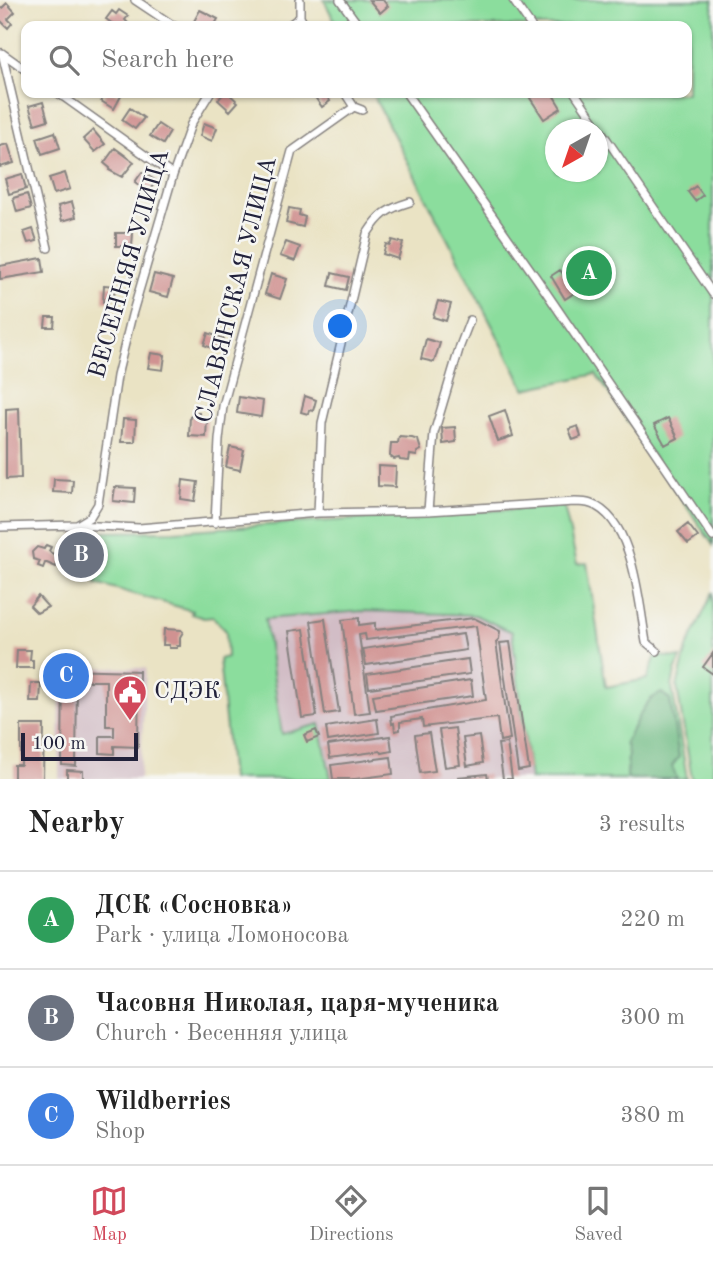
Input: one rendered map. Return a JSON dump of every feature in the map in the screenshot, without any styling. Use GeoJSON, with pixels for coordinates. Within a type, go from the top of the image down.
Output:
{"type":"FeatureCollection","features":[{"type":"Feature","properties":{"kind":"street"},"geometry":{"type":"LineString","coordinates":[[135,0],[166,21]]}},
{"type":"Feature","properties":{"kind":"street"},"geometry":{"type":"LineString","coordinates":[[300,0],[302,21]]}},
{"type":"Feature","properties":{"kind":"street"},"geometry":{"type":"LineString","coordinates":[[340,0],[355,21]]}},
{"type":"Feature","properties":{"kind":"street"},"geometry":{"type":"LineString","coordinates":[[513,0],[528,21]]}},
{"type":"Feature","properties":{"kind":"street"},"geometry":{"type":"LineString","coordinates":[[295,21],[300,17]]}},
{"type":"Feature","properties":{"kind":"street"},"geometry":{"type":"LineString","coordinates":[[1,54],[21,67]]}},
{"type":"Feature","properties":{"kind":"street"},"geometry":{"type":"LineString","coordinates":[[1,54],[48,248]]}},
{"type":"Feature","properties":{"kind":"street"},"geometry":{"type":"LineString","coordinates":[[65,98],[173,175]]}},
{"type":"Feature","properties":{"kind":"street","name":"ВЕСЕННЯЯ УЛИЦА"},"geometry":{"type":"LineString","coordinates":[[76,525],[90,516],[97,504],[117,376],[132,315],[173,175],[191,124],[207,98]]}},
{"type":"Feature","properties":{"kind":"street","name":"СЛАВЯНСКАЯ УЛИЦА"},"geometry":{"type":"LineString","coordinates":[[215,523],[223,406],[292,150],[358,108],[349,98]]}},
{"type":"Feature","properties":{"kind":"street"},"geometry":{"type":"LineString","coordinates":[[410,98],[713,537]]}},
{"type":"Feature","properties":{"kind":"street"},"geometry":{"type":"LineString","coordinates":[[578,98],[713,294]]}},
{"type":"Feature","properties":{"kind":"street"},"geometry":{"type":"LineString","coordinates":[[318,513],[322,423],[367,234],[376,219],[390,208],[410,202]]}},
{"type":"Feature","properties":{"kind":"street"},"geometry":{"type":"LineString","coordinates":[[428,511],[434,433],[470,320]]}},
{"type":"Feature","properties":{"kind":"street"},"geometry":{"type":"LineString","coordinates":[[0,527],[76,525],[139,528],[318,513],[428,511],[575,502],[591,504],[603,511],[621,533],[632,559],[646,642],[657,651]]}},
{"type":"Feature","properties":{"kind":"shaded area"},"geometry":{"type":"Polygon","coordinates":[[[363,611],[475,615],[512,632],[530,779],[331,779],[320,724],[283,735],[265,619],[363,611]]]}},
{"type":"Feature","properties":{"kind":"shaded area"},"geometry":{"type":"Polygon","coordinates":[[[60,667],[146,668],[140,779],[59,779],[60,667]]]}},
{"type":"Feature","properties":{"kind":"green space"},"geometry":{"type":"Polygon","coordinates":[[[324,0],[713,0],[713,545],[596,374],[525,389],[375,98],[692,98],[692,21],[334,21],[324,0]]]}},
{"type":"Feature","properties":{"kind":"green space"},"geometry":{"type":"Polygon","coordinates":[[[564,506],[577,564],[587,563],[606,687],[647,679],[656,656],[681,658],[672,687],[687,779],[530,779],[512,632],[475,615],[363,611],[265,619],[282,734],[320,724],[331,779],[231,779],[219,659],[227,657],[226,631],[213,617],[204,618],[191,614],[193,611],[96,583],[102,532],[174,531],[564,506]]]}},
{"type":"Feature","properties":{"kind":"green space"},"geometry":{"type":"Polygon","coordinates":[[[713,592],[713,779],[692,779],[677,687],[687,648],[713,592]]]}},
{"type":"Feature","properties":{"kind":"green space"},"geometry":{"type":"Polygon","coordinates":[[[662,693],[670,700],[679,757],[672,766],[677,779],[629,779],[625,742],[647,703],[662,693]]]}},
{"type":"Feature","properties":{"kind":"building"},"geometry":{"type":"Polygon","coordinates":[[[369,0],[383,0],[388,6],[380,13],[369,0]]]}},
{"type":"Feature","properties":{"kind":"building"},"geometry":{"type":"Polygon","coordinates":[[[7,3],[15,12],[8,19],[12,23],[8,28],[0,20],[0,10],[7,3]]]}},
{"type":"Feature","properties":{"kind":"building"},"geometry":{"type":"Polygon","coordinates":[[[119,10],[128,16],[126,21],[106,19],[112,11],[116,14],[119,10]]]}},
{"type":"Feature","properties":{"kind":"building"},"geometry":{"type":"Polygon","coordinates":[[[200,10],[218,19],[217,21],[194,21],[200,10]]]}},
{"type":"Feature","properties":{"kind":"building"},"geometry":{"type":"Polygon","coordinates":[[[103,98],[120,98],[114,109],[101,101],[103,98]]]}},
{"type":"Feature","properties":{"kind":"building"},"geometry":{"type":"Polygon","coordinates":[[[234,98],[238,102],[230,111],[218,100],[234,98]]]}},
{"type":"Feature","properties":{"kind":"building"},"geometry":{"type":"Polygon","coordinates":[[[316,98],[328,98],[330,101],[322,107],[316,98]]]}},
{"type":"Feature","properties":{"kind":"building"},"geometry":{"type":"Polygon","coordinates":[[[530,98],[555,98],[561,108],[544,119],[530,98]]]}},
{"type":"Feature","properties":{"kind":"building"},"geometry":{"type":"Polygon","coordinates":[[[43,102],[48,120],[35,124],[29,106],[43,102]]]}},
{"type":"Feature","properties":{"kind":"building"},"geometry":{"type":"Polygon","coordinates":[[[130,108],[144,118],[135,129],[122,120],[130,108]]]}},
{"type":"Feature","properties":{"kind":"building"},"geometry":{"type":"Polygon","coordinates":[[[204,123],[217,128],[212,141],[200,136],[204,123]]]}},
{"type":"Feature","properties":{"kind":"building"},"geometry":{"type":"Polygon","coordinates":[[[158,124],[170,132],[163,144],[150,136],[158,124]]]}},
{"type":"Feature","properties":{"kind":"building"},"geometry":{"type":"Polygon","coordinates":[[[93,130],[105,144],[95,152],[83,139],[93,130]]]}},
{"type":"Feature","properties":{"kind":"building"},"geometry":{"type":"Polygon","coordinates":[[[55,132],[60,148],[42,154],[37,138],[55,132]]]}},
{"type":"Feature","properties":{"kind":"building"},"geometry":{"type":"Polygon","coordinates":[[[8,144],[14,163],[0,167],[0,146],[8,144]]]}},
{"type":"Feature","properties":{"kind":"building"},"geometry":{"type":"Polygon","coordinates":[[[115,148],[134,162],[122,177],[109,170],[104,163],[115,148]]]}},
{"type":"Feature","properties":{"kind":"building"},"geometry":{"type":"Polygon","coordinates":[[[142,172],[156,181],[148,192],[135,182],[142,172]]]}},
{"type":"Feature","properties":{"kind":"building"},"geometry":{"type":"Polygon","coordinates":[[[65,173],[70,189],[54,194],[49,178],[65,173]]]}},
{"type":"Feature","properties":{"kind":"building"},"geometry":{"type":"Polygon","coordinates":[[[22,174],[26,189],[9,194],[5,179],[22,174]]]}},
{"type":"Feature","properties":{"kind":"building"},"geometry":{"type":"Polygon","coordinates":[[[696,186],[703,195],[695,201],[688,192],[696,186]]]}},
{"type":"Feature","properties":{"kind":"building"},"geometry":{"type":"Polygon","coordinates":[[[27,194],[31,208],[17,212],[13,198],[27,194]]]}},
{"type":"Feature","properties":{"kind":"building"},"geometry":{"type":"Polygon","coordinates":[[[72,202],[76,217],[62,221],[58,206],[72,202]]]}},
{"type":"Feature","properties":{"kind":"building"},"geometry":{"type":"Polygon","coordinates":[[[289,208],[300,210],[299,215],[305,217],[303,227],[286,223],[289,208]]]}},
{"type":"Feature","properties":{"kind":"building"},"geometry":{"type":"Polygon","coordinates":[[[33,229],[37,241],[28,243],[24,232],[33,229]]]}},
{"type":"Feature","properties":{"kind":"building"},"geometry":{"type":"Polygon","coordinates":[[[116,233],[133,233],[132,246],[116,246],[116,233]]]}},
{"type":"Feature","properties":{"kind":"building"},"geometry":{"type":"Polygon","coordinates":[[[392,240],[403,243],[398,259],[383,254],[386,244],[390,245],[392,240]]]}},
{"type":"Feature","properties":{"kind":"building"},"geometry":{"type":"Polygon","coordinates":[[[286,242],[300,247],[295,261],[280,256],[286,242]]]}},
{"type":"Feature","properties":{"kind":"building"},"geometry":{"type":"Polygon","coordinates":[[[42,258],[44,272],[0,279],[0,266],[42,258]]]}},
{"type":"Feature","properties":{"kind":"building"},"geometry":{"type":"Polygon","coordinates":[[[572,269],[577,277],[573,280],[579,290],[565,299],[551,276],[560,270],[564,275],[572,269]]]}},
{"type":"Feature","properties":{"kind":"building"},"geometry":{"type":"Polygon","coordinates":[[[332,273],[349,277],[346,290],[329,286],[332,273]]]}},
{"type":"Feature","properties":{"kind":"building"},"geometry":{"type":"Polygon","coordinates":[[[154,274],[173,279],[168,297],[149,292],[154,274]]]}},
{"type":"Feature","properties":{"kind":"building"},"geometry":{"type":"Polygon","coordinates":[[[271,274],[287,279],[280,299],[265,294],[271,274]]]}},
{"type":"Feature","properties":{"kind":"building"},"geometry":{"type":"Polygon","coordinates":[[[104,285],[115,286],[114,296],[110,296],[109,302],[103,302],[104,285]]]}},
{"type":"Feature","properties":{"kind":"building"},"geometry":{"type":"Polygon","coordinates":[[[438,301],[451,304],[446,321],[433,317],[438,301]]]}},
{"type":"Feature","properties":{"kind":"building"},"geometry":{"type":"Polygon","coordinates":[[[46,317],[55,317],[54,327],[45,327],[46,317]]]}},
{"type":"Feature","properties":{"kind":"building"},"geometry":{"type":"Polygon","coordinates":[[[208,333],[224,339],[219,351],[204,345],[208,333]]]}},
{"type":"Feature","properties":{"kind":"building"},"geometry":{"type":"Polygon","coordinates":[[[426,339],[440,343],[434,362],[421,359],[426,339]]]}},
{"type":"Feature","properties":{"kind":"building"},"geometry":{"type":"Polygon","coordinates":[[[151,353],[165,355],[163,370],[148,368],[151,353]]]}},
{"type":"Feature","properties":{"kind":"building"},"geometry":{"type":"Polygon","coordinates":[[[305,396],[316,400],[313,411],[309,410],[308,414],[301,412],[305,396]]]}},
{"type":"Feature","properties":{"kind":"building"},"geometry":{"type":"Polygon","coordinates":[[[239,397],[263,401],[261,417],[237,413],[239,397]]]}},
{"type":"Feature","properties":{"kind":"building"},"geometry":{"type":"Polygon","coordinates":[[[19,408],[21,478],[6,479],[6,409],[19,408]]]}},
{"type":"Feature","properties":{"kind":"building"},"geometry":{"type":"Polygon","coordinates":[[[505,410],[513,436],[498,441],[489,416],[505,410]]]}},
{"type":"Feature","properties":{"kind":"building"},"geometry":{"type":"Polygon","coordinates":[[[199,413],[199,419],[207,419],[206,437],[189,436],[190,416],[199,413]]]}},
{"type":"Feature","properties":{"kind":"building"},"geometry":{"type":"Polygon","coordinates":[[[668,418],[678,438],[665,445],[654,425],[668,418]]]}},
{"type":"Feature","properties":{"kind":"building"},"geometry":{"type":"Polygon","coordinates":[[[123,419],[136,420],[135,442],[121,442],[123,419]]]}},
{"type":"Feature","properties":{"kind":"building"},"geometry":{"type":"Polygon","coordinates":[[[578,426],[581,437],[573,440],[569,429],[578,426]]]}},
{"type":"Feature","properties":{"kind":"building"},"geometry":{"type":"Polygon","coordinates":[[[455,427],[456,442],[443,444],[442,428],[455,427]]]}},
{"type":"Feature","properties":{"kind":"building"},"geometry":{"type":"Polygon","coordinates":[[[399,437],[418,440],[421,450],[417,452],[417,456],[410,455],[409,461],[390,456],[391,443],[398,443],[399,437]]]}},
{"type":"Feature","properties":{"kind":"building"},"geometry":{"type":"Polygon","coordinates":[[[230,447],[244,450],[240,470],[226,467],[230,447]]]}},
{"type":"Feature","properties":{"kind":"building"},"geometry":{"type":"Polygon","coordinates":[[[378,466],[396,467],[395,487],[378,486],[378,466]]]}},
{"type":"Feature","properties":{"kind":"building"},"geometry":{"type":"Polygon","coordinates":[[[54,479],[73,480],[72,493],[53,492],[54,479]]]}},
{"type":"Feature","properties":{"kind":"building"},"geometry":{"type":"Polygon","coordinates":[[[183,480],[198,482],[195,501],[181,499],[183,480]]]}},
{"type":"Feature","properties":{"kind":"building"},"geometry":{"type":"Polygon","coordinates":[[[115,487],[135,488],[134,503],[113,501],[115,487]]]}},
{"type":"Feature","properties":{"kind":"building"},"geometry":{"type":"Polygon","coordinates":[[[688,524],[698,537],[688,544],[678,532],[688,524]]]}},
{"type":"Feature","properties":{"kind":"building"},"geometry":{"type":"Polygon","coordinates":[[[75,531],[87,533],[85,541],[74,539],[75,531]]]}},
{"type":"Feature","properties":{"kind":"building"},"geometry":{"type":"Polygon","coordinates":[[[46,545],[51,547],[51,553],[61,556],[61,566],[45,563],[43,568],[38,566],[40,561],[33,559],[32,552],[37,547],[44,549],[46,545]]]}},
{"type":"Feature","properties":{"kind":"building"},"geometry":{"type":"Polygon","coordinates":[[[38,596],[48,607],[37,613],[30,606],[38,596]]]}},
{"type":"Feature","properties":{"kind":"building"},"geometry":{"type":"Polygon","coordinates":[[[359,618],[359,625],[375,623],[375,630],[474,618],[500,631],[496,642],[510,739],[500,741],[497,718],[423,727],[422,719],[400,722],[400,730],[395,731],[394,723],[392,724],[391,716],[486,700],[476,626],[366,640],[365,634],[359,635],[370,712],[354,714],[342,620],[359,618]]]}},
{"type":"Feature","properties":{"kind":"building"},"geometry":{"type":"Polygon","coordinates":[[[325,619],[339,712],[325,714],[311,621],[325,619]]]}},
{"type":"Feature","properties":{"kind":"building"},"geometry":{"type":"Polygon","coordinates":[[[164,629],[183,632],[180,646],[169,648],[169,645],[163,645],[164,629]]]}},
{"type":"Feature","properties":{"kind":"building"},"geometry":{"type":"Polygon","coordinates":[[[304,629],[317,716],[302,718],[289,631],[304,629]]]}},
{"type":"Feature","properties":{"kind":"building"},"geometry":{"type":"Polygon","coordinates":[[[463,634],[466,650],[366,665],[363,649],[463,634]]]}},
{"type":"Feature","properties":{"kind":"building"},"geometry":{"type":"Polygon","coordinates":[[[510,642],[529,769],[518,771],[500,643],[510,642]]]}},
{"type":"Feature","properties":{"kind":"building"},"geometry":{"type":"Polygon","coordinates":[[[17,650],[31,650],[33,668],[16,668],[17,650]]]}},
{"type":"Feature","properties":{"kind":"building"},"geometry":{"type":"Polygon","coordinates":[[[713,653],[713,674],[703,667],[713,653]]]}},
{"type":"Feature","properties":{"kind":"building"},"geometry":{"type":"Polygon","coordinates":[[[468,659],[470,674],[369,688],[367,674],[468,659]]]}},
{"type":"Feature","properties":{"kind":"building"},"geometry":{"type":"Polygon","coordinates":[[[63,669],[139,671],[138,747],[114,746],[114,754],[100,753],[100,736],[114,736],[114,726],[106,726],[106,681],[77,681],[76,766],[62,765],[63,669]]]}},
{"type":"Feature","properties":{"kind":"building"},"geometry":{"type":"Polygon","coordinates":[[[471,680],[473,696],[376,710],[373,695],[471,680]]]}},
{"type":"Feature","properties":{"kind":"building"},"geometry":{"type":"Polygon","coordinates":[[[31,683],[41,683],[40,702],[30,702],[31,683]]]}},
{"type":"Feature","properties":{"kind":"building"},"geometry":{"type":"Polygon","coordinates":[[[377,719],[379,733],[328,741],[326,727],[377,719]]]}},
{"type":"Feature","properties":{"kind":"building"},"geometry":{"type":"Polygon","coordinates":[[[21,725],[44,725],[43,779],[14,779],[14,765],[21,765],[21,725]]]}},
{"type":"Feature","properties":{"kind":"building"},"geometry":{"type":"Polygon","coordinates":[[[455,728],[460,765],[445,767],[439,730],[455,728]]]}},
{"type":"Feature","properties":{"kind":"building"},"geometry":{"type":"Polygon","coordinates":[[[316,730],[319,737],[307,742],[304,735],[316,730]]]}},
{"type":"Feature","properties":{"kind":"building"},"geometry":{"type":"Polygon","coordinates":[[[429,733],[435,771],[420,773],[415,735],[429,733]]]}},
{"type":"Feature","properties":{"kind":"building"},"geometry":{"type":"Polygon","coordinates":[[[390,736],[392,751],[330,758],[328,745],[390,736]]]}},
{"type":"Feature","properties":{"kind":"building"},"geometry":{"type":"Polygon","coordinates":[[[479,736],[483,763],[467,766],[463,738],[479,736]]]}},
{"type":"Feature","properties":{"kind":"building"},"geometry":{"type":"Polygon","coordinates":[[[507,743],[512,779],[503,779],[498,744],[507,743]]]}},
{"type":"Feature","properties":{"kind":"building"},"geometry":{"type":"Polygon","coordinates":[[[391,757],[393,774],[333,779],[331,765],[391,757]]]}},
{"type":"Feature","properties":{"kind":"building"},"geometry":{"type":"Polygon","coordinates":[[[67,770],[83,771],[83,779],[67,779],[67,770]]]}},
{"type":"Feature","properties":{"kind":"building"},"geometry":{"type":"Polygon","coordinates":[[[487,774],[488,779],[458,779],[458,777],[487,774]]]}},
{"type":"Feature","properties":{"kind":"place","name":"ДСК «Сосновка»"},"geometry":{"type":"Point","coordinates":[589,273]}},
{"type":"Feature","properties":{"kind":"place","name":"Часовня Николая, царя-мученика"},"geometry":{"type":"Point","coordinates":[81,555]}},
{"type":"Feature","properties":{"kind":"place","name":"Wildberries"},"geometry":{"type":"Point","coordinates":[66,676]}},
{"type":"Feature","properties":{"kind":"place","name":"СДЭК"},"geometry":{"type":"Point","coordinates":[130,722]}}]}
